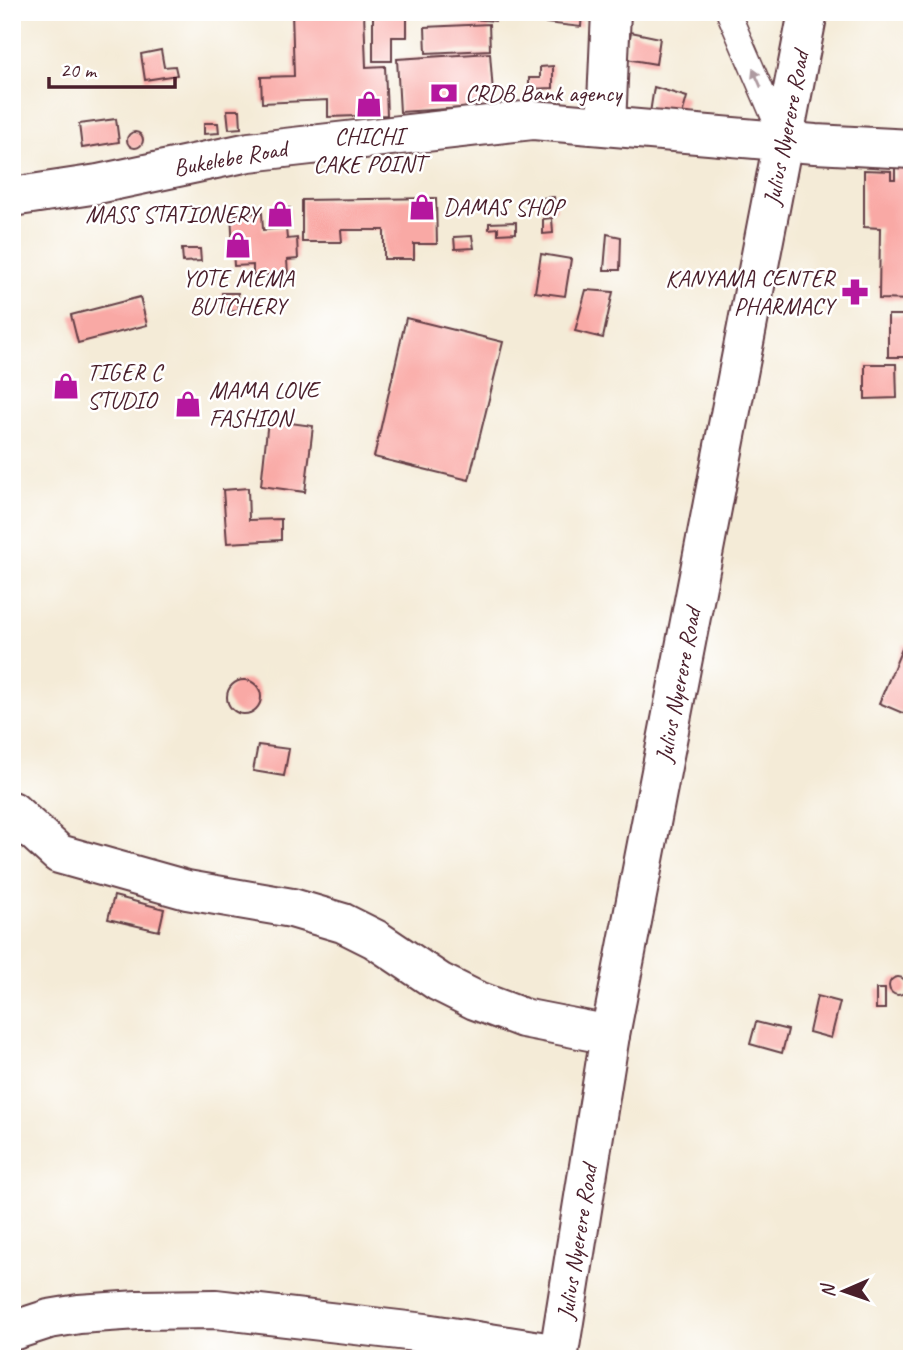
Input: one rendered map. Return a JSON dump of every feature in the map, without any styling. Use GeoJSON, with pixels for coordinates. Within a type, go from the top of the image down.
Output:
{"type":"FeatureCollection","features":[{"type":"Feature","properties":{"kind":"main road"},"geometry":{"type":"LineString","coordinates":[[606,125],[611,12]]}},
{"type":"Feature","properties":{"kind":"main road","name":"Julius Nyerere Road"},"geometry":{"type":"LineString","coordinates":[[558,1357],[610,1035],[808,12]]}},
{"type":"Feature","properties":{"kind":"main road","name":"Bukelebe Road"},"geometry":{"type":"LineString","coordinates":[[12,197],[98,184],[249,152],[533,120],[912,149]]}},
{"type":"Feature","properties":{"kind":"main road"},"geometry":{"type":"LineString","coordinates":[[12,811],[59,854],[187,890],[292,908],[344,923],[375,939],[439,982],[475,1000],[523,1018],[610,1035]]}},
{"type":"Feature","properties":{"kind":"main road"},"geometry":{"type":"LineString","coordinates":[[12,1331],[49,1319],[79,1314],[216,1309],[425,1333],[558,1357]]}},
{"type":"Feature","properties":{"kind":"lane"},"geometry":{"type":"LineString","coordinates":[[728,12],[784,141]]}},
{"type":"Feature","properties":{"kind":"building"},"geometry":{"type":"Polygon","coordinates":[[[292,12],[364,12],[366,67],[385,66],[387,115],[328,117],[328,100],[262,103],[261,77],[294,76],[292,12]]]}},
{"type":"Feature","properties":{"kind":"building"},"geometry":{"type":"Polygon","coordinates":[[[373,12],[407,12],[407,37],[392,37],[392,61],[373,61],[373,12]]]}},
{"type":"Feature","properties":{"kind":"building"},"geometry":{"type":"Polygon","coordinates":[[[495,12],[495,21],[408,14],[495,12]]]}},
{"type":"Feature","properties":{"kind":"building"},"geometry":{"type":"Polygon","coordinates":[[[521,12],[582,12],[581,27],[519,20],[521,12]]]}},
{"type":"Feature","properties":{"kind":"building"},"geometry":{"type":"Polygon","coordinates":[[[489,24],[490,50],[426,53],[425,27],[489,24]]]}},
{"type":"Feature","properties":{"kind":"building"},"geometry":{"type":"Polygon","coordinates":[[[631,32],[660,38],[656,64],[626,59],[631,32]]]}},
{"type":"Feature","properties":{"kind":"building"},"geometry":{"type":"Polygon","coordinates":[[[161,50],[164,67],[175,66],[177,75],[145,80],[141,54],[161,50]]]}},
{"type":"Feature","properties":{"kind":"building"},"geometry":{"type":"Polygon","coordinates":[[[490,53],[494,106],[400,112],[397,59],[490,53]]]}},
{"type":"Feature","properties":{"kind":"building"},"geometry":{"type":"Polygon","coordinates":[[[553,66],[553,88],[529,89],[529,78],[540,78],[540,67],[553,66]]]}},
{"type":"Feature","properties":{"kind":"building"},"geometry":{"type":"Polygon","coordinates":[[[654,87],[687,97],[680,122],[650,113],[654,87]]]}},
{"type":"Feature","properties":{"kind":"building"},"geometry":{"type":"Polygon","coordinates":[[[227,110],[240,110],[241,128],[229,129],[227,110]]]}},
{"type":"Feature","properties":{"kind":"building"},"geometry":{"type":"Polygon","coordinates":[[[116,119],[119,142],[82,148],[79,124],[116,119]]]}},
{"type":"Feature","properties":{"kind":"building"},"geometry":{"type":"Polygon","coordinates":[[[204,123],[218,123],[219,133],[204,134],[204,123]]]}},
{"type":"Feature","properties":{"kind":"building"},"geometry":{"type":"Polygon","coordinates":[[[135,132],[143,140],[135,148],[127,140],[135,132]]]}},
{"type":"Feature","properties":{"kind":"building"},"geometry":{"type":"Polygon","coordinates":[[[895,158],[912,158],[912,300],[879,299],[880,228],[864,227],[864,170],[891,171],[891,179],[895,179],[895,158]]]}},
{"type":"Feature","properties":{"kind":"building"},"geometry":{"type":"Polygon","coordinates":[[[554,197],[556,210],[544,210],[543,198],[554,197]]]}},
{"type":"Feature","properties":{"kind":"building"},"geometry":{"type":"Polygon","coordinates":[[[436,198],[437,244],[414,244],[414,259],[384,259],[384,230],[341,230],[342,242],[302,242],[302,200],[436,198]]]}},
{"type":"Feature","properties":{"kind":"building"},"geometry":{"type":"Polygon","coordinates":[[[275,208],[290,208],[290,218],[275,218],[275,208]]]}},
{"type":"Feature","properties":{"kind":"building"},"geometry":{"type":"Polygon","coordinates":[[[262,213],[263,230],[286,228],[287,239],[297,238],[298,259],[287,260],[288,274],[253,275],[253,265],[234,266],[231,214],[262,213]]]}},
{"type":"Feature","properties":{"kind":"building"},"geometry":{"type":"Polygon","coordinates":[[[552,218],[553,233],[543,234],[543,219],[552,218]]]}},
{"type":"Feature","properties":{"kind":"building"},"geometry":{"type":"Polygon","coordinates":[[[516,222],[516,233],[498,234],[498,228],[489,229],[489,223],[516,222]]]}},
{"type":"Feature","properties":{"kind":"building"},"geometry":{"type":"Polygon","coordinates":[[[607,234],[621,237],[620,270],[604,270],[607,234]]]}},
{"type":"Feature","properties":{"kind":"building"},"geometry":{"type":"Polygon","coordinates":[[[472,236],[474,248],[455,249],[454,237],[472,236]]]}},
{"type":"Feature","properties":{"kind":"building"},"geometry":{"type":"Polygon","coordinates":[[[182,249],[200,249],[201,261],[183,262],[182,249]]]}},
{"type":"Feature","properties":{"kind":"building"},"geometry":{"type":"Polygon","coordinates":[[[541,254],[571,259],[565,296],[535,292],[541,254]]]}},
{"type":"Feature","properties":{"kind":"building"},"geometry":{"type":"Polygon","coordinates":[[[586,290],[613,292],[603,338],[575,331],[586,290]]]}},
{"type":"Feature","properties":{"kind":"building"},"geometry":{"type":"Polygon","coordinates":[[[222,293],[238,293],[239,311],[223,312],[222,293]]]}},
{"type":"Feature","properties":{"kind":"building"},"geometry":{"type":"Polygon","coordinates":[[[140,297],[147,325],[78,343],[71,315],[140,297]]]}},
{"type":"Feature","properties":{"kind":"building"},"geometry":{"type":"Polygon","coordinates":[[[888,315],[912,315],[912,357],[888,357],[888,315]]]}},
{"type":"Feature","properties":{"kind":"building"},"geometry":{"type":"Polygon","coordinates":[[[406,318],[503,342],[469,480],[374,457],[406,318]]]}},
{"type":"Feature","properties":{"kind":"building"},"geometry":{"type":"Polygon","coordinates":[[[865,364],[896,364],[897,398],[865,399],[865,364]]]}},
{"type":"Feature","properties":{"kind":"building"},"geometry":{"type":"Polygon","coordinates":[[[268,420],[313,426],[305,492],[261,486],[268,420]]]}},
{"type":"Feature","properties":{"kind":"building"},"geometry":{"type":"Polygon","coordinates":[[[248,488],[249,520],[281,519],[281,540],[227,543],[223,490],[248,488]]]}},
{"type":"Feature","properties":{"kind":"building"},"geometry":{"type":"Polygon","coordinates":[[[904,644],[912,647],[912,717],[879,703],[904,644]]]}},
{"type":"Feature","properties":{"kind":"building"},"geometry":{"type":"Polygon","coordinates":[[[244,680],[256,685],[261,697],[256,709],[244,714],[232,709],[227,697],[232,685],[244,680]]]}},
{"type":"Feature","properties":{"kind":"building"},"geometry":{"type":"Polygon","coordinates":[[[258,745],[289,749],[284,776],[253,771],[258,745]]]}},
{"type":"Feature","properties":{"kind":"building"},"geometry":{"type":"Polygon","coordinates":[[[114,896],[164,909],[159,931],[108,919],[114,896]]]}},
{"type":"Feature","properties":{"kind":"building"},"geometry":{"type":"Polygon","coordinates":[[[898,977],[904,980],[907,986],[904,992],[898,995],[892,992],[889,986],[892,980],[898,977]]]}},
{"type":"Feature","properties":{"kind":"building"},"geometry":{"type":"Polygon","coordinates":[[[876,989],[885,989],[885,1009],[876,1009],[876,989]]]}},
{"type":"Feature","properties":{"kind":"building"},"geometry":{"type":"Polygon","coordinates":[[[817,996],[840,1002],[831,1038],[809,1032],[817,996]]]}},
{"type":"Feature","properties":{"kind":"building"},"geometry":{"type":"Polygon","coordinates":[[[756,1022],[788,1030],[782,1053],[750,1044],[756,1022]]]}},
{"type":"Feature","properties":{"kind":"place","name":"CRDB Bank agency"},"geometry":{"type":"Point","coordinates":[444,93]}},
{"type":"Feature","properties":{"kind":"place","name":"CHICHI CAKE POINT"},"geometry":{"type":"Point","coordinates":[369,104]}},
{"type":"Feature","properties":{"kind":"place","name":"DAMAS SHOP"},"geometry":{"type":"Point","coordinates":[422,207]}},
{"type":"Feature","properties":{"kind":"place","name":"MASS STATIONERY"},"geometry":{"type":"Point","coordinates":[280,214]}},
{"type":"Feature","properties":{"kind":"place","name":"YOTE MEMA BUTCHERY"},"geometry":{"type":"Point","coordinates":[238,245]}},
{"type":"Feature","properties":{"kind":"place","name":"KANYAMA CENTER PHARMACY"},"geometry":{"type":"Point","coordinates":[855,292]}},
{"type":"Feature","properties":{"kind":"place","name":"TIGER C STUDIO"},"geometry":{"type":"Point","coordinates":[66,386]}},
{"type":"Feature","properties":{"kind":"place","name":"MAMA LOVE FASHION"},"geometry":{"type":"Point","coordinates":[188,404]}}]}
